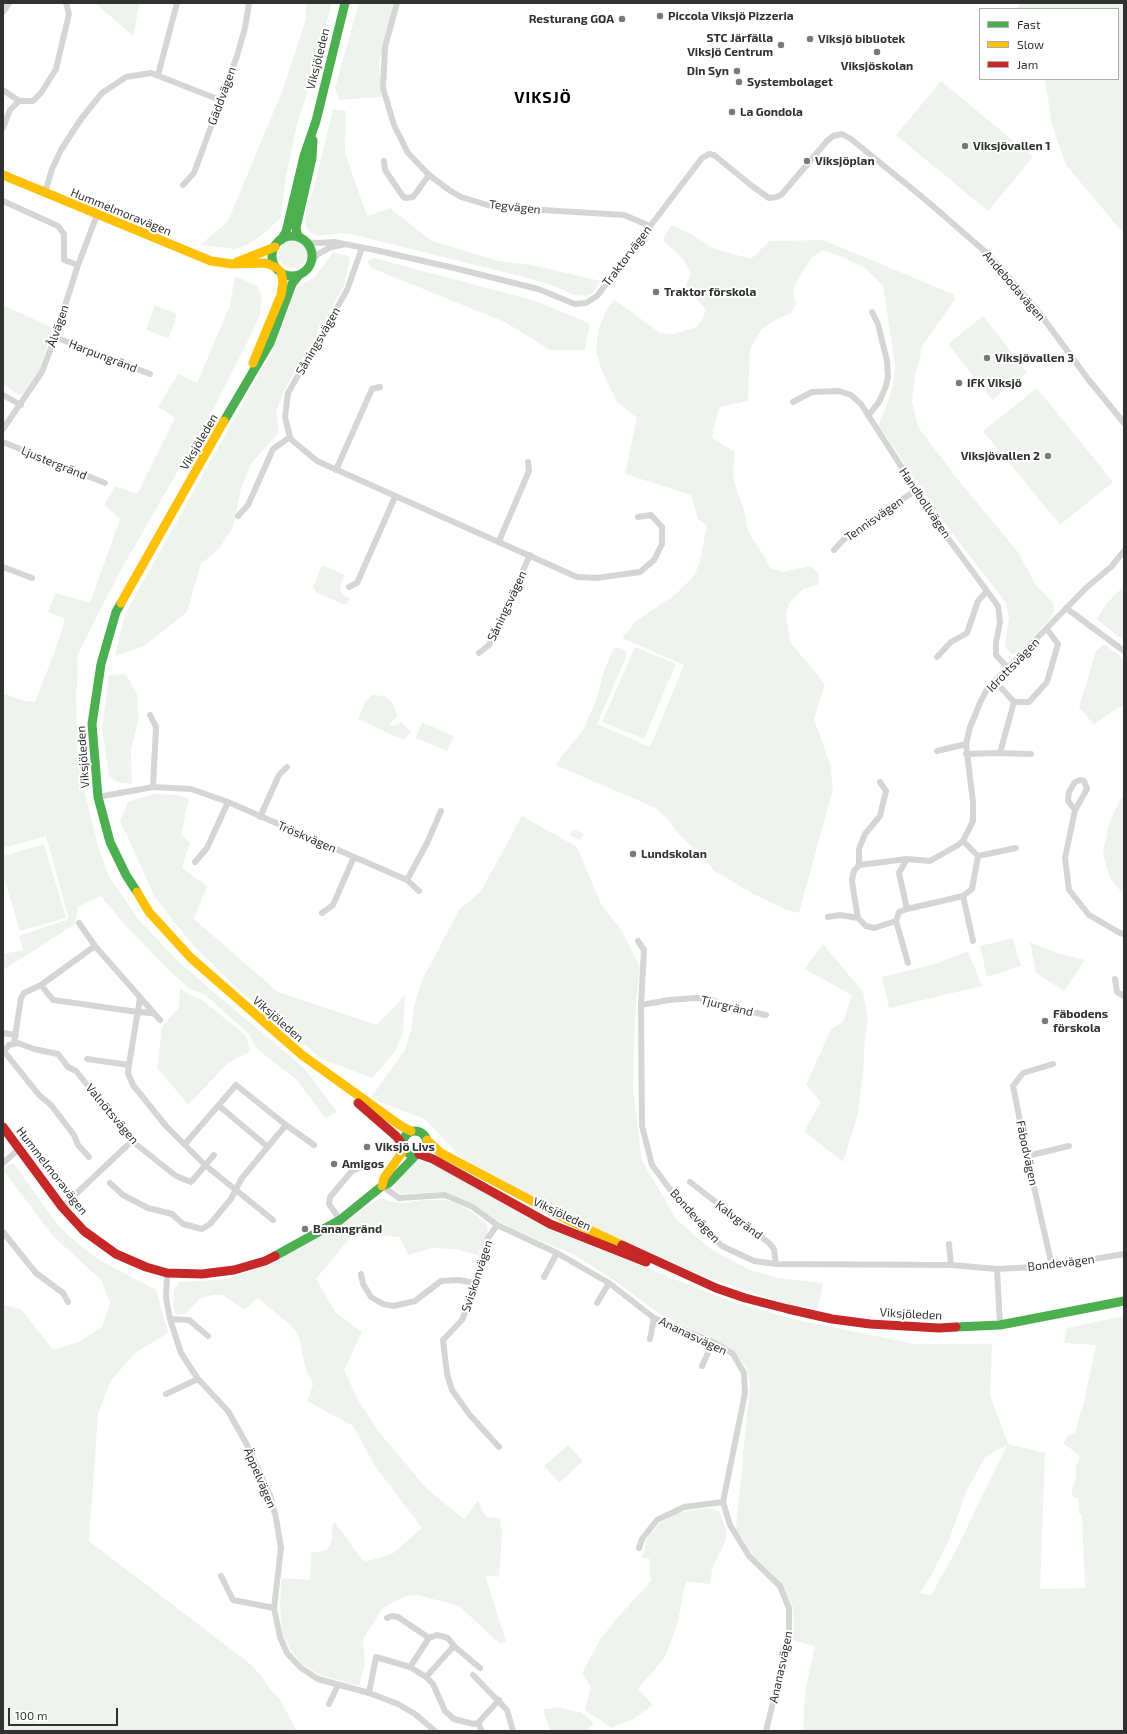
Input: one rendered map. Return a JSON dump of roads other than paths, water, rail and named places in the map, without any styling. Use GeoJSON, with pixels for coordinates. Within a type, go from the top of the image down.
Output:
{"type":"FeatureCollection","features":[{"type":"Feature","properties":{"kind":"main road","name":"Viksjöleden"},"geometry":{"type":"LineString","coordinates":[[281,240],[286,232],[304,156],[316,121],[345,3]]}},
{"type":"Feature","properties":{"kind":"main road","name":"Viksjöleden"},"geometry":{"type":"LineString","coordinates":[[302,239],[296,228],[312,158],[316,121]]}},
{"type":"Feature","properties":{"kind":"main road","name":"Hummelmoravägen"},"geometry":{"type":"LineString","coordinates":[[3,175],[211,261],[232,264],[266,263],[279,270]]}},
{"type":"Feature","properties":{"kind":"main road"},"geometry":{"type":"LineString","coordinates":[[292,236],[302,239],[310,247],[312,255],[306,272],[298,276],[291,276],[279,270],[273,258],[275,247],[281,240],[292,236]]}},
{"type":"Feature","properties":{"kind":"main road","name":"Hummelmoravägen"},"geometry":{"type":"LineString","coordinates":[[232,264],[275,247]]}},
{"type":"Feature","properties":{"kind":"main road","name":"Viksjöleden"},"geometry":{"type":"LineString","coordinates":[[245,383],[261,340],[282,295],[283,282],[279,270]]}},
{"type":"Feature","properties":{"kind":"main road","name":"Viksjöleden"},"geometry":{"type":"LineString","coordinates":[[298,276],[292,284],[270,343],[245,383],[116,612],[101,664],[92,724],[98,796],[110,842],[126,876],[149,912],[197,963],[302,1055],[400,1126],[411,1131]]}},
{"type":"Feature","properties":{"kind":"main road","name":"Viksjöleden"},"geometry":{"type":"LineString","coordinates":[[328,1075],[396,1136],[403,1146]]}},
{"type":"Feature","properties":{"kind":"main road","name":"Hummelmoravägen"},"geometry":{"type":"LineString","coordinates":[[3,1127],[62,1207],[84,1231],[116,1254],[146,1267],[167,1273],[202,1274],[234,1270],[265,1261],[280,1254],[340,1220],[382,1186],[388,1183],[418,1155]]}},
{"type":"Feature","properties":{"kind":"main road"},"geometry":{"type":"LineString","coordinates":[[411,1131],[420,1131],[427,1140],[426,1149],[418,1155],[408,1153],[403,1146],[405,1136],[411,1131]]}},
{"type":"Feature","properties":{"kind":"main road","name":"Viksjöleden"},"geometry":{"type":"LineString","coordinates":[[427,1140],[441,1153],[570,1221],[701,1281]]}},
{"type":"Feature","properties":{"kind":"main road","name":"Hummelmoravägen"},"geometry":{"type":"LineString","coordinates":[[382,1186],[384,1178],[401,1154],[403,1146]]}},
{"type":"Feature","properties":{"kind":"main road","name":"Viksjöleden"},"geometry":{"type":"LineString","coordinates":[[418,1155],[434,1159],[550,1224],[639,1260],[745,1298],[832,1319],[870,1324],[939,1328],[1000,1325],[1124,1301]]}},
{"type":"Feature","properties":{"kind":"street"},"geometry":{"type":"LineString","coordinates":[[3,12],[9,3]]}},
{"type":"Feature","properties":{"kind":"street"},"geometry":{"type":"LineString","coordinates":[[3,90],[19,101],[33,100],[41,94],[56,69],[69,14],[66,3]]}},
{"type":"Feature","properties":{"kind":"street"},"geometry":{"type":"LineString","coordinates":[[158,75],[178,3]]}},
{"type":"Feature","properties":{"kind":"street","name":"Gäddvägen"},"geometry":{"type":"LineString","coordinates":[[183,185],[194,173],[237,56],[245,28],[249,3]]}},
{"type":"Feature","properties":{"kind":"street","name":"Tegvägen"},"geometry":{"type":"LineString","coordinates":[[397,3],[385,47],[383,88],[394,126],[408,153],[429,175],[461,197],[494,207],[624,215],[650,226]]}},
{"type":"Feature","properties":{"kind":"street"},"geometry":{"type":"LineString","coordinates":[[45,193],[52,169],[61,150],[81,119],[102,94],[126,77],[151,73],[220,100]]}},
{"type":"Feature","properties":{"kind":"street"},"geometry":{"type":"LineString","coordinates":[[3,128],[10,110],[19,101]]}},
{"type":"Feature","properties":{"kind":"street","name":"Traktorvägen"},"geometry":{"type":"LineString","coordinates":[[302,239],[318,243],[334,242],[454,268],[538,289],[575,304],[586,303],[597,296],[702,158],[709,154],[714,155],[769,198],[776,197],[782,194],[827,141],[833,136],[842,134],[847,137]]}},
{"type":"Feature","properties":{"kind":"street","name":"Andebodavägen"},"geometry":{"type":"LineString","coordinates":[[847,137],[927,201],[996,262],[1042,317],[1088,379],[1124,423]]}},
{"type":"Feature","properties":{"kind":"street"},"geometry":{"type":"LineString","coordinates":[[384,161],[385,170],[405,198],[413,197],[429,175]]}},
{"type":"Feature","properties":{"kind":"street"},"geometry":{"type":"LineString","coordinates":[[3,201],[58,226],[64,234],[64,260],[78,265]]}},
{"type":"Feature","properties":{"kind":"street","name":"Ålvägen"},"geometry":{"type":"LineString","coordinates":[[3,429],[21,405],[42,372],[78,265],[97,215]]}},
{"type":"Feature","properties":{"kind":"street","name":"Traktorvägen"},"geometry":{"type":"LineString","coordinates":[[310,264],[318,254],[331,247],[345,245]]}},
{"type":"Feature","properties":{"kind":"street","name":"Såningsvägen"},"geometry":{"type":"LineString","coordinates":[[362,248],[347,290],[288,393],[285,417],[290,437],[317,461],[577,577],[596,578],[640,572],[654,560],[662,544],[662,527],[651,516],[638,517]]}},
{"type":"Feature","properties":{"kind":"street"},"geometry":{"type":"LineString","coordinates":[[868,416],[879,402],[888,377],[887,361],[878,324],[872,312]]}},
{"type":"Feature","properties":{"kind":"street","name":"Harpungränd"},"geometry":{"type":"LineString","coordinates":[[55,337],[150,374]]}},
{"type":"Feature","properties":{"kind":"street"},"geometry":{"type":"LineString","coordinates":[[336,470],[372,389],[380,387]]}},
{"type":"Feature","properties":{"kind":"street","name":"Handbollvägen"},"geometry":{"type":"LineString","coordinates":[[793,402],[812,392],[838,392],[851,395],[861,404],[916,490],[998,606],[1000,622],[996,642],[996,655],[1008,668]]}},
{"type":"Feature","properties":{"kind":"street"},"geometry":{"type":"LineString","coordinates":[[3,395],[21,405]]}},
{"type":"Feature","properties":{"kind":"street"},"geometry":{"type":"LineString","coordinates":[[238,516],[248,505],[273,449],[290,437]]}},
{"type":"Feature","properties":{"kind":"street","name":"Ljustergränd"},"geometry":{"type":"LineString","coordinates":[[3,442],[105,483]]}},
{"type":"Feature","properties":{"kind":"street"},"geometry":{"type":"LineString","coordinates":[[499,541],[529,471],[528,462]]}},
{"type":"Feature","properties":{"kind":"street","name":"Tennisvägen"},"geometry":{"type":"LineString","coordinates":[[834,550],[844,539],[916,490]]}},
{"type":"Feature","properties":{"kind":"street"},"geometry":{"type":"LineString","coordinates":[[349,587],[357,582],[395,496]]}},
{"type":"Feature","properties":{"kind":"street","name":"Idrottsvägen"},"geometry":{"type":"LineString","coordinates":[[859,865],[907,859],[930,861],[958,845],[962,841],[973,821],[973,802],[966,744],[970,727],[986,691],[1086,588],[1111,567],[1124,551]]}},
{"type":"Feature","properties":{"kind":"street","name":"Såningsvägen"},"geometry":{"type":"LineString","coordinates":[[479,653],[489,645],[530,556]]}},
{"type":"Feature","properties":{"kind":"street"},"geometry":{"type":"LineString","coordinates":[[3,567],[32,578]]}},
{"type":"Feature","properties":{"kind":"street"},"geometry":{"type":"LineString","coordinates":[[936,657],[951,642],[968,633],[978,601],[987,591]]}},
{"type":"Feature","properties":{"kind":"street"},"geometry":{"type":"LineString","coordinates":[[1066,608],[1124,651]]}},
{"type":"Feature","properties":{"kind":"street"},"geometry":{"type":"LineString","coordinates":[[995,681],[1014,702],[1028,702],[1047,682],[1058,644],[1047,629]]}},
{"type":"Feature","properties":{"kind":"street"},"geometry":{"type":"LineString","coordinates":[[1000,753],[1014,702]]}},
{"type":"Feature","properties":{"kind":"street"},"geometry":{"type":"LineString","coordinates":[[150,714],[156,727],[153,787]]}},
{"type":"Feature","properties":{"kind":"street"},"geometry":{"type":"LineString","coordinates":[[937,751],[966,744]]}},
{"type":"Feature","properties":{"kind":"street"},"geometry":{"type":"LineString","coordinates":[[966,754],[1031,754]]}},
{"type":"Feature","properties":{"kind":"street"},"geometry":{"type":"LineString","coordinates":[[260,817],[279,775],[287,767]]}},
{"type":"Feature","properties":{"kind":"street"},"geometry":{"type":"LineString","coordinates":[[1075,810],[1068,801],[1069,792],[1075,782],[1081,780],[1084,781],[1087,789],[1075,810],[1065,858],[1069,890],[1089,916],[1120,934],[1124,934]]}},
{"type":"Feature","properties":{"kind":"street"},"geometry":{"type":"LineString","coordinates":[[858,918],[852,880],[854,870],[859,865],[860,849],[865,834],[880,816],[886,791],[880,782]]}},
{"type":"Feature","properties":{"kind":"street","name":"Tröskvägen"},"geometry":{"type":"LineString","coordinates":[[98,796],[153,787],[191,789],[228,802],[407,880],[419,891]]}},
{"type":"Feature","properties":{"kind":"street"},"geometry":{"type":"LineString","coordinates":[[195,862],[207,848],[228,802]]}},
{"type":"Feature","properties":{"kind":"street"},"geometry":{"type":"LineString","coordinates":[[407,880],[441,811]]}},
{"type":"Feature","properties":{"kind":"street"},"geometry":{"type":"LineString","coordinates":[[962,841],[978,856]]}},
{"type":"Feature","properties":{"kind":"street"},"geometry":{"type":"LineString","coordinates":[[978,856],[1016,848]]}},
{"type":"Feature","properties":{"kind":"street"},"geometry":{"type":"LineString","coordinates":[[908,964],[896,921],[899,912],[963,896],[972,889],[978,856]]}},
{"type":"Feature","properties":{"kind":"street"},"geometry":{"type":"LineString","coordinates":[[322,913],[333,905],[354,857]]}},
{"type":"Feature","properties":{"kind":"street"},"geometry":{"type":"LineString","coordinates":[[907,859],[899,873],[907,909]]}},
{"type":"Feature","properties":{"kind":"street"},"geometry":{"type":"LineString","coordinates":[[963,896],[973,941]]}},
{"type":"Feature","properties":{"kind":"street"},"geometry":{"type":"LineString","coordinates":[[828,917],[840,915],[858,918],[866,926],[874,928],[896,921]]}},
{"type":"Feature","properties":{"kind":"street"},"geometry":{"type":"LineString","coordinates":[[79,923],[95,946],[160,1020]]}},
{"type":"Feature","properties":{"kind":"street","name":"Bondevägen"},"geometry":{"type":"LineString","coordinates":[[638,941],[644,950],[641,1005],[642,1126],[652,1165],[683,1207],[722,1246],[754,1261],[776,1264],[951,1265],[997,1269],[1052,1266],[1124,1254]]}},
{"type":"Feature","properties":{"kind":"street"},"geometry":{"type":"LineString","coordinates":[[89,1157],[78,1145],[74,1135],[51,1104],[39,1095],[4,1050],[9,1045],[14,1043],[21,998],[24,993],[41,985],[95,946]]}},
{"type":"Feature","properties":{"kind":"street"},"geometry":{"type":"LineString","coordinates":[[1115,979],[1117,992],[1124,996]]}},
{"type":"Feature","properties":{"kind":"street"},"geometry":{"type":"LineString","coordinates":[[41,985],[53,1000],[138,1012],[152,1012]]}},
{"type":"Feature","properties":{"kind":"street"},"geometry":{"type":"LineString","coordinates":[[140,998],[128,1073],[133,1085],[166,1126],[205,1165],[273,1220]]}},
{"type":"Feature","properties":{"kind":"street","name":"Tjurgränd"},"geometry":{"type":"LineString","coordinates":[[641,1005],[669,1000],[696,998],[712,1000],[732,1008],[766,1015]]}},
{"type":"Feature","properties":{"kind":"street"},"geometry":{"type":"LineString","coordinates":[[3,1033],[16,1035]]}},
{"type":"Feature","properties":{"kind":"street","name":"Valnötsvägen"},"geometry":{"type":"LineString","coordinates":[[14,1043],[58,1054],[68,1067],[76,1071],[132,1141],[176,1176],[191,1182],[205,1165]]}},
{"type":"Feature","properties":{"kind":"street"},"geometry":{"type":"LineString","coordinates":[[87,1059],[129,1065]]}},
{"type":"Feature","properties":{"kind":"street","name":"Fäbodvägen"},"geometry":{"type":"LineString","coordinates":[[1052,1266],[1013,1086],[1023,1073],[1053,1064]]}},
{"type":"Feature","properties":{"kind":"street"},"geometry":{"type":"LineString","coordinates":[[185,1144],[236,1085],[314,1146]]}},
{"type":"Feature","properties":{"kind":"street"},"geometry":{"type":"LineString","coordinates":[[219,1106],[268,1147]]}},
{"type":"Feature","properties":{"kind":"street"},"geometry":{"type":"LineString","coordinates":[[110,1183],[123,1195],[148,1208],[172,1214],[183,1224],[202,1229],[210,1224],[231,1199],[242,1178],[286,1125]]}},
{"type":"Feature","properties":{"kind":"street"},"geometry":{"type":"LineString","coordinates":[[62,1207],[132,1141]]}},
{"type":"Feature","properties":{"kind":"street"},"geometry":{"type":"LineString","coordinates":[[1027,1156],[1069,1146]]}},
{"type":"Feature","properties":{"kind":"street"},"geometry":{"type":"LineString","coordinates":[[3,1163],[20,1149]]}},
{"type":"Feature","properties":{"kind":"street"},"geometry":{"type":"LineString","coordinates":[[205,1165],[214,1155]]}},
{"type":"Feature","properties":{"kind":"street"},"geometry":{"type":"LineString","coordinates":[[340,1220],[329,1204],[330,1197],[352,1171],[361,1167]]}},
{"type":"Feature","properties":{"kind":"street","name":"Kalvgränd"},"geometry":{"type":"LineString","coordinates":[[690,1182],[769,1243],[774,1249],[776,1264]]}},
{"type":"Feature","properties":{"kind":"street","name":"Ananasvägen"},"geometry":{"type":"LineString","coordinates":[[382,1186],[399,1198],[445,1195],[473,1207],[497,1225],[557,1254],[608,1283],[654,1318],[713,1342],[733,1354],[744,1373],[745,1393],[723,1502],[730,1525],[748,1556],[780,1586],[790,1608],[789,1636],[766,1731]]}},
{"type":"Feature","properties":{"kind":"street","name":"Sviskonvägen"},"geometry":{"type":"LineString","coordinates":[[497,1225],[488,1238],[474,1283],[473,1293],[462,1320],[443,1340],[452,1390],[468,1414],[499,1446]]}},
{"type":"Feature","properties":{"kind":"street"},"geometry":{"type":"LineString","coordinates":[[3,1232],[36,1273],[63,1293],[68,1302]]}},
{"type":"Feature","properties":{"kind":"street"},"geometry":{"type":"LineString","coordinates":[[949,1244],[951,1265]]}},
{"type":"Feature","properties":{"kind":"street"},"geometry":{"type":"LineString","coordinates":[[544,1277],[557,1254]]}},
{"type":"Feature","properties":{"kind":"street"},"geometry":{"type":"LineString","coordinates":[[997,1269],[1000,1325]]}},
{"type":"Feature","properties":{"kind":"street","name":"Äppelvägen"},"geometry":{"type":"LineString","coordinates":[[167,1273],[166,1298],[170,1319],[181,1353],[198,1379],[228,1411],[246,1443],[270,1495],[276,1518],[281,1548],[274,1608],[280,1637],[287,1653],[301,1668],[318,1679],[369,1693],[398,1704],[415,1714],[435,1731]]}},
{"type":"Feature","properties":{"kind":"street"},"geometry":{"type":"LineString","coordinates":[[360,1274],[363,1284],[371,1297],[382,1304],[394,1306],[415,1301],[440,1281],[459,1280],[474,1283]]}},
{"type":"Feature","properties":{"kind":"street"},"geometry":{"type":"LineString","coordinates":[[597,1303],[608,1283]]}},
{"type":"Feature","properties":{"kind":"street"},"geometry":{"type":"LineString","coordinates":[[650,1339],[654,1318]]}},
{"type":"Feature","properties":{"kind":"street"},"geometry":{"type":"LineString","coordinates":[[170,1319],[189,1320],[203,1334],[208,1336]]}},
{"type":"Feature","properties":{"kind":"street"},"geometry":{"type":"LineString","coordinates":[[702,1366],[713,1342]]}},
{"type":"Feature","properties":{"kind":"street"},"geometry":{"type":"LineString","coordinates":[[166,1394],[198,1379]]}},
{"type":"Feature","properties":{"kind":"street"},"geometry":{"type":"LineString","coordinates":[[639,1548],[642,1539],[657,1520],[684,1507],[723,1502]]}},
{"type":"Feature","properties":{"kind":"street"},"geometry":{"type":"LineString","coordinates":[[221,1576],[233,1600],[274,1608]]}},
{"type":"Feature","properties":{"kind":"street"},"geometry":{"type":"LineString","coordinates":[[387,1618],[392,1616],[398,1617],[428,1638],[443,1635],[480,1668]]}},
{"type":"Feature","properties":{"kind":"street"},"geometry":{"type":"LineString","coordinates":[[410,1667],[428,1638]]}},
{"type":"Feature","properties":{"kind":"street"},"geometry":{"type":"LineString","coordinates":[[426,1677],[454,1646]]}},
{"type":"Feature","properties":{"kind":"street"},"geometry":{"type":"LineString","coordinates":[[369,1693],[376,1658],[410,1667],[426,1677],[434,1684],[445,1711],[454,1719],[473,1724],[478,1723],[499,1700]]}},
{"type":"Feature","properties":{"kind":"street"},"geometry":{"type":"LineString","coordinates":[[473,1675],[508,1710],[513,1731]]}},
{"type":"Feature","properties":{"kind":"street"},"geometry":{"type":"LineString","coordinates":[[329,1704],[338,1685]]}},
{"type":"Feature","properties":{"kind":"street"},"geometry":{"type":"LineString","coordinates":[[478,1723],[482,1731]]}},
{"type":"Feature","properties":{"kind":"place","name":"Piccola Viksjö Pizzeria"},"geometry":{"type":"Point","coordinates":[660,16]}},
{"type":"Feature","properties":{"kind":"place","name":"Resturang GOA"},"geometry":{"type":"Point","coordinates":[622,19]}},
{"type":"Feature","properties":{"kind":"place","name":"Viksjö bibliotek"},"geometry":{"type":"Point","coordinates":[810,39]}},
{"type":"Feature","properties":{"kind":"place","name":"STC Järfälla Viksjö Centrum"},"geometry":{"type":"Point","coordinates":[781,45]}},
{"type":"Feature","properties":{"kind":"place","name":"Viksjöskolan"},"geometry":{"type":"Point","coordinates":[877,52]}},
{"type":"Feature","properties":{"kind":"place","name":"Din Syn"},"geometry":{"type":"Point","coordinates":[737,71]}},
{"type":"Feature","properties":{"kind":"place","name":"Systembolaget"},"geometry":{"type":"Point","coordinates":[739,82]}},
{"type":"Feature","properties":{"kind":"place","name":"La Gondola"},"geometry":{"type":"Point","coordinates":[732,112]}},
{"type":"Feature","properties":{"kind":"place","name":"Viksjövallen 1"},"geometry":{"type":"Point","coordinates":[965,146]}},
{"type":"Feature","properties":{"kind":"place","name":"Viksjöplan"},"geometry":{"type":"Point","coordinates":[807,161]}},
{"type":"Feature","properties":{"kind":"place","name":"Traktor förskola"},"geometry":{"type":"Point","coordinates":[656,292]}},
{"type":"Feature","properties":{"kind":"place","name":"Viksjövallen 3"},"geometry":{"type":"Point","coordinates":[987,358]}},
{"type":"Feature","properties":{"kind":"place","name":"IFK Viksjö"},"geometry":{"type":"Point","coordinates":[959,383]}},
{"type":"Feature","properties":{"kind":"place","name":"Viksjövallen 2"},"geometry":{"type":"Point","coordinates":[1048,456]}},
{"type":"Feature","properties":{"kind":"place","name":"Lundskolan"},"geometry":{"type":"Point","coordinates":[633,854]}},
{"type":"Feature","properties":{"kind":"place","name":"Fäbodens förskola"},"geometry":{"type":"Point","coordinates":[1045,1021]}},
{"type":"Feature","properties":{"kind":"place","name":"Viksjö Livs"},"geometry":{"type":"Point","coordinates":[367,1147]}},
{"type":"Feature","properties":{"kind":"place","name":"Amigos"},"geometry":{"type":"Point","coordinates":[334,1164]}},
{"type":"Feature","properties":{"kind":"place","name":"Banangränd"},"geometry":{"type":"Point","coordinates":[305,1229]}},
{"type":"Feature","properties":{"kind":"district","name":"VIKSJÖ"},"geometry":{"type":"Point","coordinates":[543,98]}}]}
